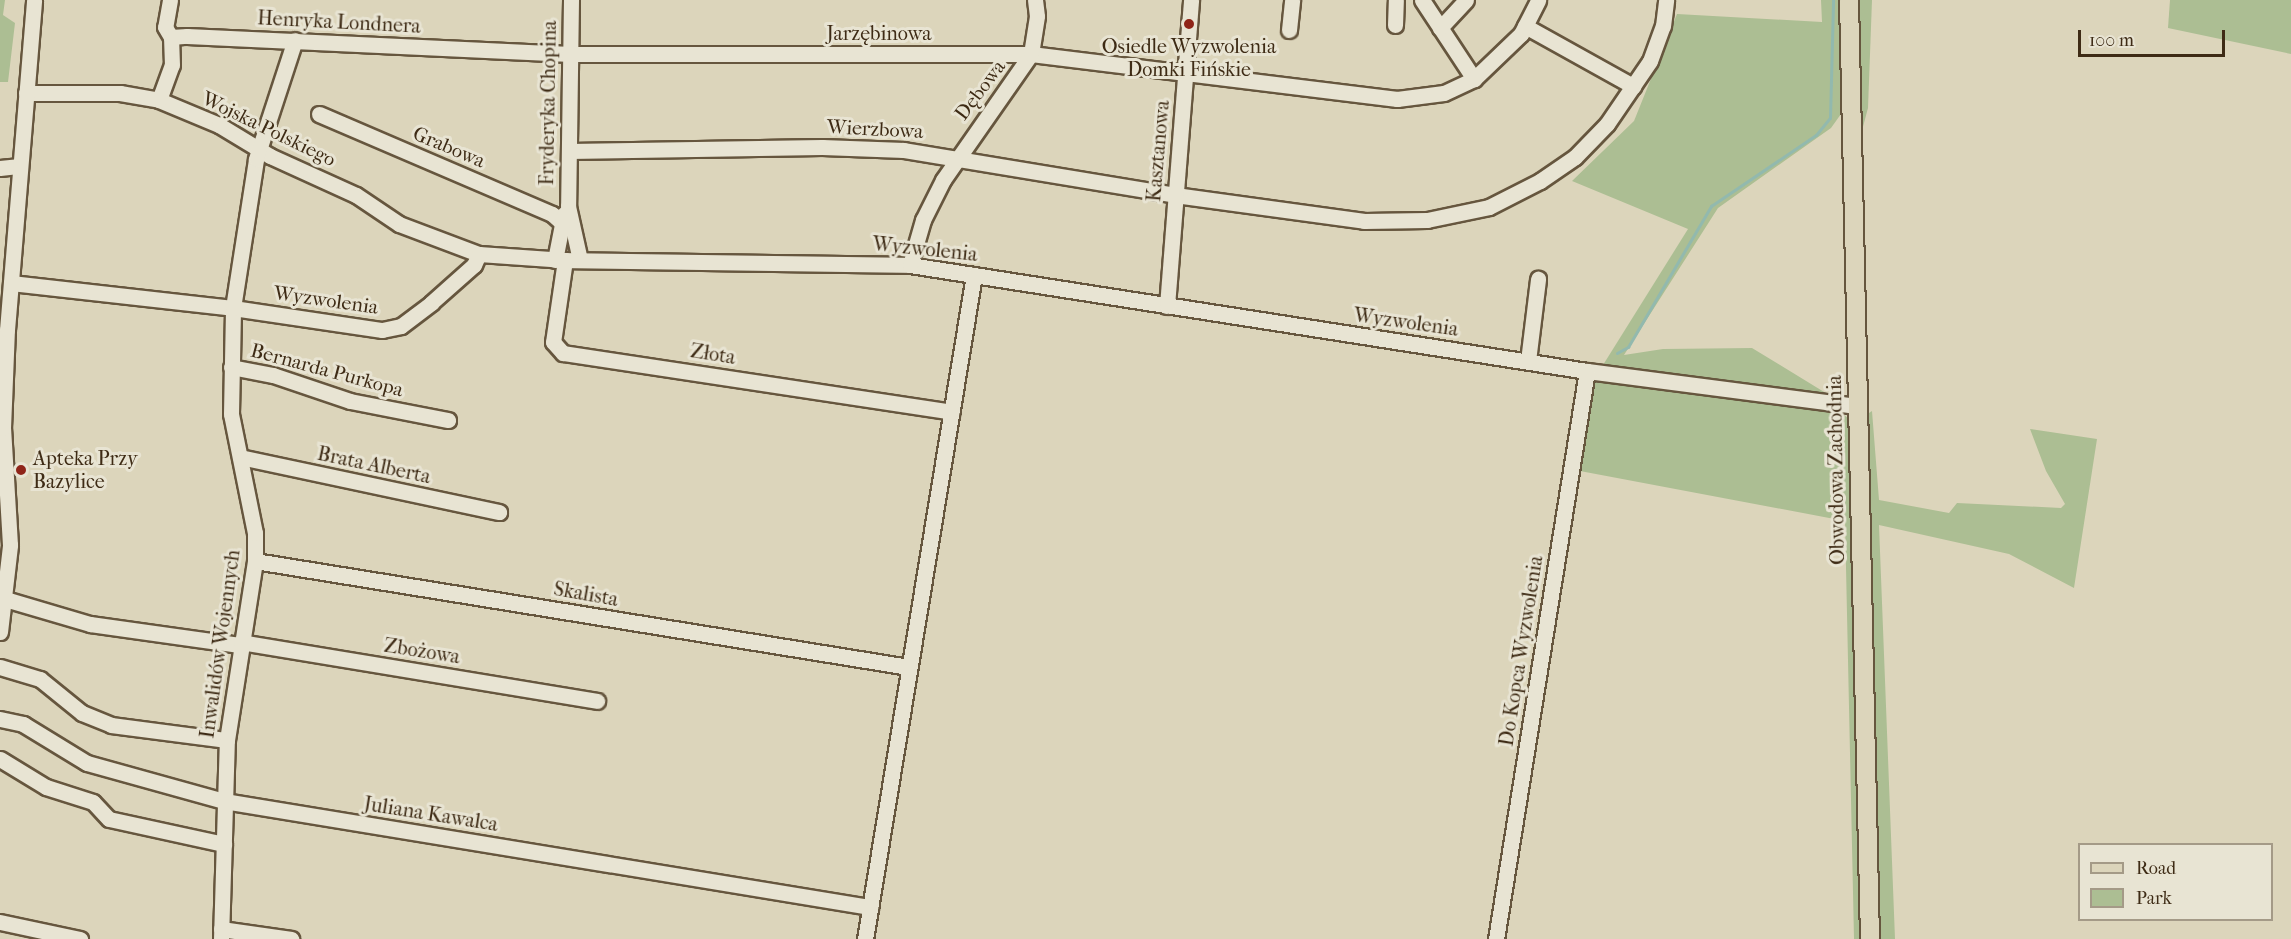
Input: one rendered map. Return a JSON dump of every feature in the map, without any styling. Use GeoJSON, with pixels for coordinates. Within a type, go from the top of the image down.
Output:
{"type":"FeatureCollection","features":[{"type":"Feature","properties":{"kind":"main road","name":"Obwodowa Zachodnia"},"geometry":{"type":"LineString","coordinates":[[1849,0],[1870,939]]}},
{"type":"Feature","properties":{"kind":"street"},"geometry":{"type":"LineString","coordinates":[[0,633],[10,545],[2,401],[4,312],[11,283],[34,0]]}},
{"type":"Feature","properties":{"kind":"street"},"geometry":{"type":"LineString","coordinates":[[159,100],[172,65],[171,37],[165,27],[170,0]]}},
{"type":"Feature","properties":{"kind":"street","name":"Fryderyka Chopina"},"geometry":{"type":"LineString","coordinates":[[566,260],[571,0]]}},
{"type":"Feature","properties":{"kind":"street","name":"Dębowa"},"geometry":{"type":"LineString","coordinates":[[910,265],[923,220],[958,156],[1031,54],[1037,16],[1035,0]]}},
{"type":"Feature","properties":{"kind":"street","name":"Kasztanowa"},"geometry":{"type":"LineString","coordinates":[[1167,306],[1191,0]]}},
{"type":"Feature","properties":{"kind":"street"},"geometry":{"type":"LineString","coordinates":[[1289,30],[1292,0]]}},
{"type":"Feature","properties":{"kind":"street"},"geometry":{"type":"LineString","coordinates":[[1395,25],[1396,0]]}},
{"type":"Feature","properties":{"kind":"street"},"geometry":{"type":"LineString","coordinates":[[1422,0],[1474,79]]}},
{"type":"Feature","properties":{"kind":"street"},"geometry":{"type":"LineString","coordinates":[[1440,28],[1466,0]]}},
{"type":"Feature","properties":{"kind":"street","name":"Jarzębinowa"},"geometry":{"type":"LineString","coordinates":[[571,54],[1031,54],[1397,99],[1444,93],[1474,79],[1494,63],[1525,27],[1538,0]]}},
{"type":"Feature","properties":{"kind":"street","name":"Wierzbowa"},"geometry":{"type":"LineString","coordinates":[[569,152],[822,147],[958,156],[1175,195],[1364,221],[1427,220],[1489,207],[1540,181],[1575,157],[1607,124],[1650,61],[1663,26],[1666,0]]}},
{"type":"Feature","properties":{"kind":"street"},"geometry":{"type":"LineString","coordinates":[[1525,27],[1633,86]]}},
{"type":"Feature","properties":{"kind":"street","name":"Henryka Londnera"},"geometry":{"type":"LineString","coordinates":[[171,37],[295,40],[571,54]]}},
{"type":"Feature","properties":{"kind":"street","name":"Inwalidów Wojennych"},"geometry":{"type":"LineString","coordinates":[[221,934],[227,740],[255,561],[255,534],[231,414],[233,308],[259,148],[295,40]]}},
{"type":"Feature","properties":{"kind":"street","name":"Wojska Polskiego"},"geometry":{"type":"LineString","coordinates":[[26,93],[120,93],[159,100],[219,125],[259,148],[356,195],[399,224],[479,254]]}},
{"type":"Feature","properties":{"kind":"street","name":"Grabowa"},"geometry":{"type":"LineString","coordinates":[[319,114],[552,214],[561,222]]}},
{"type":"Feature","properties":{"kind":"street"},"geometry":{"type":"LineString","coordinates":[[0,168],[20,166]]}},
{"type":"Feature","properties":{"kind":"street","name":"Fryderyka Chopina"},"geometry":{"type":"LineString","coordinates":[[566,260],[561,222],[568,206]]}},
{"type":"Feature","properties":{"kind":"street","name":"Wyzwolenia"},"geometry":{"type":"LineString","coordinates":[[11,283],[233,308],[382,330],[401,326],[474,265],[479,254],[566,260],[910,265],[1587,371],[1857,406]]}},
{"type":"Feature","properties":{"kind":"street","name":"Złota"},"geometry":{"type":"LineString","coordinates":[[566,260],[553,342],[564,353],[952,412]]}},
{"type":"Feature","properties":{"kind":"street"},"geometry":{"type":"LineString","coordinates":[[864,939],[974,275]]}},
{"type":"Feature","properties":{"kind":"street"},"geometry":{"type":"LineString","coordinates":[[1528,361],[1538,279]]}},
{"type":"Feature","properties":{"kind":"street","name":"Bernarda Purkopa"},"geometry":{"type":"LineString","coordinates":[[231,367],[273,375],[350,401],[448,420]]}},
{"type":"Feature","properties":{"kind":"street","name":"Do Kopca Wyzwolenia"},"geometry":{"type":"LineString","coordinates":[[1496,939],[1587,371]]}},
{"type":"Feature","properties":{"kind":"street","name":"Brata Alberta"},"geometry":{"type":"LineString","coordinates":[[240,457],[499,512]]}},
{"type":"Feature","properties":{"kind":"street","name":"Skalista"},"geometry":{"type":"LineString","coordinates":[[255,561],[909,667]]}},
{"type":"Feature","properties":{"kind":"street","name":"Zbożowa"},"geometry":{"type":"LineString","coordinates":[[4,593],[90,624],[241,643],[597,701]]}},
{"type":"Feature","properties":{"kind":"street"},"geometry":{"type":"LineString","coordinates":[[0,667],[40,679],[76,709],[111,725],[227,740]]}},
{"type":"Feature","properties":{"kind":"street","name":"Juliana Kawalca"},"geometry":{"type":"LineString","coordinates":[[0,719],[23,724],[87,763],[224,801],[870,907]]}},
{"type":"Feature","properties":{"kind":"street"},"geometry":{"type":"LineString","coordinates":[[0,759],[46,787],[93,802],[109,819],[224,844]]}},
{"type":"Feature","properties":{"kind":"street"},"geometry":{"type":"LineString","coordinates":[[0,922],[80,939]]}},
{"type":"Feature","properties":{"kind":"street"},"geometry":{"type":"LineString","coordinates":[[221,934],[291,939]]}},
{"type":"Feature","properties":{"kind":"green space"},"geometry":{"type":"Polygon","coordinates":[[[0,0],[5,0],[3,15],[15,23],[8,82],[0,82],[0,0]]]}},
{"type":"Feature","properties":{"kind":"green space"},"geometry":{"type":"Polygon","coordinates":[[[1821,0],[1840,0],[1841,114],[1831,128],[1718,208],[1624,355],[1663,349],[1752,348],[1829,395],[1603,365],[1688,229],[1572,181],[1634,121],[1677,14],[1822,22],[1821,0]]]}},
{"type":"Feature","properties":{"kind":"green space"},"geometry":{"type":"Polygon","coordinates":[[[1857,0],[1872,0],[1868,108],[1860,138],[1857,0]]]}},
{"type":"Feature","properties":{"kind":"green space"},"geometry":{"type":"Polygon","coordinates":[[[2170,0],[2291,0],[2291,54],[2168,28],[2170,0]]]}},
{"type":"Feature","properties":{"kind":"green space"},"geometry":{"type":"Polygon","coordinates":[[[1595,377],[1839,410],[1852,422],[1863,939],[1854,939],[1845,521],[1580,471],[1595,377]]]}},
{"type":"Feature","properties":{"kind":"green space"},"geometry":{"type":"Polygon","coordinates":[[[1872,411],[1879,500],[1949,513],[1957,503],[2061,508],[2065,504],[2046,471],[2030,429],[2097,439],[2074,588],[2009,554],[1879,525],[1895,939],[1876,939],[1866,415],[1872,411]]]}},
{"type":"Feature","properties":{"kind":"waterway"},"geometry":{"type":"LineString","coordinates":[[1617,353],[1628,347],[1711,206],[1816,135],[1830,118],[1833,0]]}},
{"type":"Feature","properties":{"kind":"place","name":"Osiedle Wyzwolenia Domki Fińskie"},"geometry":{"type":"Point","coordinates":[1189,24]}},
{"type":"Feature","properties":{"kind":"place","name":"Apteka Przy Bazylice"},"geometry":{"type":"Point","coordinates":[21,470]}}]}
